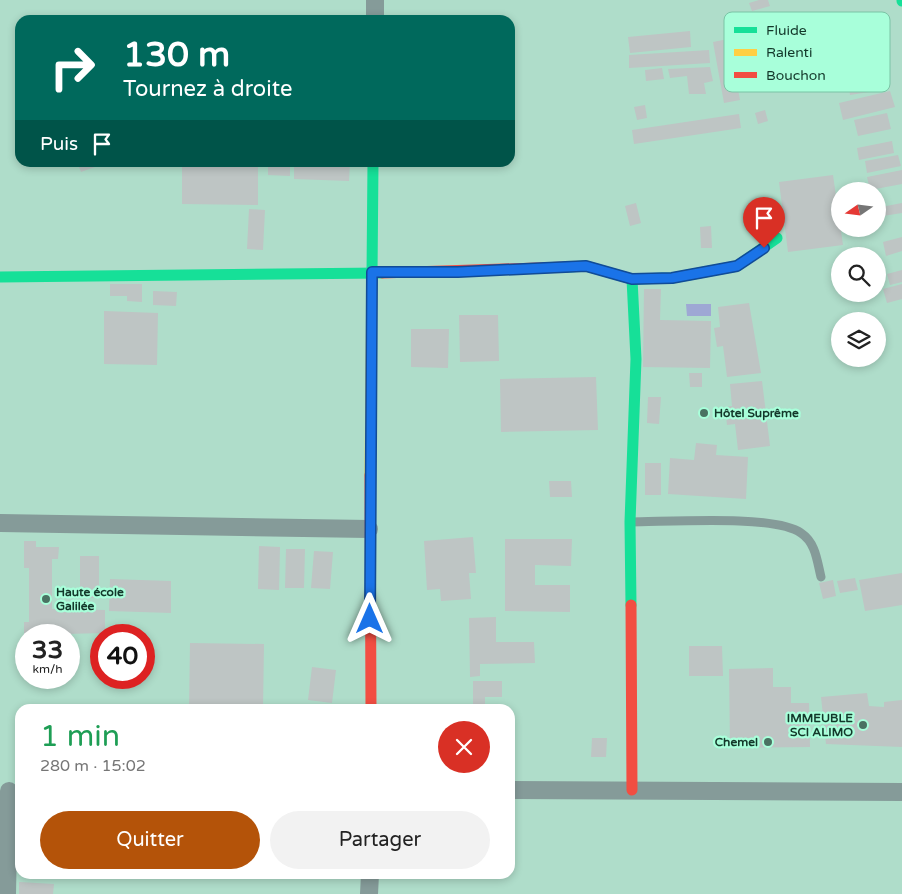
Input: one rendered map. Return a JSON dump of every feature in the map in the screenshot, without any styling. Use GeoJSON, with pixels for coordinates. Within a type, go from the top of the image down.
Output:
{"type":"FeatureCollection","features":[{"type":"Feature","properties":{"kind":"street"},"geometry":{"type":"LineString","coordinates":[[375,0],[375,15]]}},
{"type":"Feature","properties":{"kind":"street"},"geometry":{"type":"LineString","coordinates":[[371,704],[369,529],[373,167]]}},
{"type":"Feature","properties":{"kind":"street"},"geometry":{"type":"LineString","coordinates":[[0,276],[458,272],[586,266],[632,279],[672,278],[737,266],[777,238]]}},
{"type":"Feature","properties":{"kind":"street"},"geometry":{"type":"LineString","coordinates":[[632,279],[636,359],[630,522],[632,790]]}},
{"type":"Feature","properties":{"kind":"street"},"geometry":{"type":"LineString","coordinates":[[0,523],[369,529]]}},
{"type":"Feature","properties":{"kind":"street"},"geometry":{"type":"LineString","coordinates":[[515,790],[902,792]]}},
{"type":"Feature","properties":{"kind":"street"},"geometry":{"type":"LineString","coordinates":[[7,894],[10,791]]}},
{"type":"Feature","properties":{"kind":"street"},"geometry":{"type":"LineString","coordinates":[[370,879],[370,894]]}},
{"type":"Feature","properties":{"kind":"lane"},"geometry":{"type":"LineString","coordinates":[[630,522],[751,522],[784,526],[801,533],[814,548],[821,577]]}},
{"type":"Feature","properties":{"kind":"water"},"geometry":{"type":"Polygon","coordinates":[[[686,304],[711,304],[711,316],[687,316],[686,304]]]}},
{"type":"Feature","properties":{"kind":"building"},"geometry":{"type":"Polygon","coordinates":[[[768,0],[770,6],[752,11],[749,3],[768,0]]]}},
{"type":"Feature","properties":{"kind":"building"},"geometry":{"type":"Polygon","coordinates":[[[690,31],[691,47],[630,53],[628,37],[690,31]]]}},
{"type":"Feature","properties":{"kind":"building"},"geometry":{"type":"Polygon","coordinates":[[[724,40],[724,92],[739,92],[740,100],[724,103],[713,42],[724,40]]]}},
{"type":"Feature","properties":{"kind":"building"},"geometry":{"type":"Polygon","coordinates":[[[709,50],[710,63],[629,68],[629,55],[709,50]]]}},
{"type":"Feature","properties":{"kind":"building"},"geometry":{"type":"Polygon","coordinates":[[[710,67],[713,81],[704,83],[706,94],[689,94],[687,76],[670,78],[668,69],[710,67]]]}},
{"type":"Feature","properties":{"kind":"building"},"geometry":{"type":"Polygon","coordinates":[[[662,68],[664,79],[646,81],[645,70],[662,68]]]}},
{"type":"Feature","properties":{"kind":"building"},"geometry":{"type":"Polygon","coordinates":[[[890,91],[895,107],[843,120],[839,103],[890,91]]]}},
{"type":"Feature","properties":{"kind":"building"},"geometry":{"type":"Polygon","coordinates":[[[850,92],[869,92],[850,95],[850,92]]]}},
{"type":"Feature","properties":{"kind":"building"},"geometry":{"type":"Polygon","coordinates":[[[645,105],[647,118],[637,120],[634,107],[645,105]]]}},
{"type":"Feature","properties":{"kind":"building"},"geometry":{"type":"Polygon","coordinates":[[[765,110],[768,121],[758,124],[755,113],[765,110]]]}},
{"type":"Feature","properties":{"kind":"building"},"geometry":{"type":"Polygon","coordinates":[[[887,113],[891,129],[858,136],[854,120],[887,113]]]}},
{"type":"Feature","properties":{"kind":"building"},"geometry":{"type":"Polygon","coordinates":[[[739,114],[741,128],[634,144],[632,130],[739,114]]]}},
{"type":"Feature","properties":{"kind":"building"},"geometry":{"type":"Polygon","coordinates":[[[892,141],[894,153],[859,160],[857,148],[892,141]]]}},
{"type":"Feature","properties":{"kind":"building"},"geometry":{"type":"Polygon","coordinates":[[[898,155],[901,166],[867,173],[865,161],[898,155]]]}},
{"type":"Feature","properties":{"kind":"building"},"geometry":{"type":"Polygon","coordinates":[[[79,167],[95,167],[81,172],[79,167]]]}},
{"type":"Feature","properties":{"kind":"building"},"geometry":{"type":"Polygon","coordinates":[[[182,167],[258,167],[258,205],[182,204],[182,167]]]}},
{"type":"Feature","properties":{"kind":"building"},"geometry":{"type":"Polygon","coordinates":[[[268,167],[290,167],[290,176],[268,175],[268,167]]]}},
{"type":"Feature","properties":{"kind":"building"},"geometry":{"type":"Polygon","coordinates":[[[294,167],[350,167],[349,181],[294,179],[294,167]]]}},
{"type":"Feature","properties":{"kind":"building"},"geometry":{"type":"Polygon","coordinates":[[[902,170],[902,184],[886,187],[886,182],[868,182],[867,177],[902,170]]]}},
{"type":"Feature","properties":{"kind":"building"},"geometry":{"type":"Polygon","coordinates":[[[833,175],[834,182],[831,182],[831,238],[842,238],[843,245],[788,252],[779,182],[833,175]]]}},
{"type":"Feature","properties":{"kind":"building"},"geometry":{"type":"Polygon","coordinates":[[[636,203],[641,223],[630,226],[625,206],[636,203]]]}},
{"type":"Feature","properties":{"kind":"building"},"geometry":{"type":"Polygon","coordinates":[[[902,203],[902,213],[886,216],[886,206],[902,203]]]}},
{"type":"Feature","properties":{"kind":"building"},"geometry":{"type":"Polygon","coordinates":[[[249,209],[265,210],[263,250],[247,249],[249,209]]]}},
{"type":"Feature","properties":{"kind":"building"},"geometry":{"type":"Polygon","coordinates":[[[711,226],[712,248],[701,248],[700,227],[711,226]]]}},
{"type":"Feature","properties":{"kind":"building"},"geometry":{"type":"Polygon","coordinates":[[[902,237],[902,251],[886,256],[886,247],[884,247],[883,242],[902,237]]]}},
{"type":"Feature","properties":{"kind":"building"},"geometry":{"type":"Polygon","coordinates":[[[902,270],[902,282],[890,285],[887,274],[902,270]]]}},
{"type":"Feature","properties":{"kind":"building"},"geometry":{"type":"Polygon","coordinates":[[[110,284],[142,284],[142,302],[127,301],[127,296],[110,296],[110,284]]]}},
{"type":"Feature","properties":{"kind":"building"},"geometry":{"type":"Polygon","coordinates":[[[902,284],[902,299],[887,303],[886,288],[902,284]]]}},
{"type":"Feature","properties":{"kind":"building"},"geometry":{"type":"Polygon","coordinates":[[[644,289],[661,289],[660,320],[711,321],[710,368],[643,367],[644,289]]]}},
{"type":"Feature","properties":{"kind":"building"},"geometry":{"type":"Polygon","coordinates":[[[153,291],[177,292],[176,306],[153,305],[153,291]]]}},
{"type":"Feature","properties":{"kind":"building"},"geometry":{"type":"Polygon","coordinates":[[[749,303],[761,373],[727,377],[723,346],[717,347],[714,328],[720,327],[718,307],[749,303]]]}},
{"type":"Feature","properties":{"kind":"building"},"geometry":{"type":"Polygon","coordinates":[[[104,311],[158,313],[157,365],[104,364],[104,311]]]}},
{"type":"Feature","properties":{"kind":"building"},"geometry":{"type":"Polygon","coordinates":[[[459,315],[498,315],[499,361],[460,362],[459,315]]]}},
{"type":"Feature","properties":{"kind":"building"},"geometry":{"type":"Polygon","coordinates":[[[411,329],[449,329],[448,368],[411,367],[411,329]]]}},
{"type":"Feature","properties":{"kind":"building"},"geometry":{"type":"Polygon","coordinates":[[[689,373],[702,373],[702,387],[690,387],[689,373]]]}},
{"type":"Feature","properties":{"kind":"building"},"geometry":{"type":"Polygon","coordinates":[[[596,377],[598,430],[501,432],[500,379],[596,377]]]}},
{"type":"Feature","properties":{"kind":"building"},"geometry":{"type":"Polygon","coordinates":[[[762,381],[770,446],[738,450],[735,424],[727,425],[725,407],[732,406],[730,384],[762,381]]]}},
{"type":"Feature","properties":{"kind":"building"},"geometry":{"type":"Polygon","coordinates":[[[648,397],[661,397],[659,424],[647,423],[648,397]]]}},
{"type":"Feature","properties":{"kind":"building"},"geometry":{"type":"Polygon","coordinates":[[[696,443],[717,445],[716,455],[748,457],[746,499],[668,494],[670,458],[694,460],[696,443]]]}},
{"type":"Feature","properties":{"kind":"building"},"geometry":{"type":"Polygon","coordinates":[[[645,463],[661,463],[661,495],[645,495],[645,463]]]}},
{"type":"Feature","properties":{"kind":"building"},"geometry":{"type":"Polygon","coordinates":[[[549,481],[571,481],[572,497],[550,497],[549,481]]]}},
{"type":"Feature","properties":{"kind":"building"},"geometry":{"type":"Polygon","coordinates":[[[473,537],[476,573],[469,573],[471,599],[441,601],[440,589],[427,590],[424,541],[473,537]]]}},
{"type":"Feature","properties":{"kind":"building"},"geometry":{"type":"Polygon","coordinates":[[[505,539],[572,539],[571,566],[535,565],[535,585],[570,585],[570,612],[505,611],[505,539]]]}},
{"type":"Feature","properties":{"kind":"building"},"geometry":{"type":"Polygon","coordinates":[[[24,541],[36,541],[36,547],[59,547],[58,559],[52,559],[52,609],[105,610],[105,624],[90,624],[90,633],[80,634],[80,624],[24,624],[24,622],[29,622],[29,568],[24,568],[24,541]]]}},
{"type":"Feature","properties":{"kind":"building"},"geometry":{"type":"Polygon","coordinates":[[[259,546],[280,547],[279,590],[258,589],[259,546]]]}},
{"type":"Feature","properties":{"kind":"building"},"geometry":{"type":"Polygon","coordinates":[[[286,549],[305,549],[304,588],[285,588],[286,549]]]}},
{"type":"Feature","properties":{"kind":"building"},"geometry":{"type":"Polygon","coordinates":[[[314,551],[333,552],[330,589],[311,588],[314,551]]]}},
{"type":"Feature","properties":{"kind":"building"},"geometry":{"type":"Polygon","coordinates":[[[80,556],[99,556],[99,598],[80,598],[80,556]]]}},
{"type":"Feature","properties":{"kind":"building"},"geometry":{"type":"Polygon","coordinates":[[[902,573],[902,605],[865,611],[859,580],[902,573]]]}},
{"type":"Feature","properties":{"kind":"building"},"geometry":{"type":"Polygon","coordinates":[[[855,578],[858,590],[840,593],[837,581],[855,578]]]}},
{"type":"Feature","properties":{"kind":"building"},"geometry":{"type":"Polygon","coordinates":[[[110,579],[171,581],[171,613],[109,611],[110,579]]]}},
{"type":"Feature","properties":{"kind":"building"},"geometry":{"type":"Polygon","coordinates":[[[833,580],[836,596],[823,599],[819,583],[833,580]]]}},
{"type":"Feature","properties":{"kind":"building"},"geometry":{"type":"Polygon","coordinates":[[[496,617],[496,642],[534,642],[535,663],[480,664],[480,676],[470,677],[469,618],[496,617]]]}},
{"type":"Feature","properties":{"kind":"building"},"geometry":{"type":"Polygon","coordinates":[[[190,643],[264,644],[263,704],[189,704],[190,643]]]}},
{"type":"Feature","properties":{"kind":"building"},"geometry":{"type":"Polygon","coordinates":[[[689,646],[722,646],[723,676],[689,676],[689,646]]]}},
{"type":"Feature","properties":{"kind":"building"},"geometry":{"type":"Polygon","coordinates":[[[312,667],[336,670],[332,703],[308,700],[312,667]]]}},
{"type":"Feature","properties":{"kind":"building"},"geometry":{"type":"Polygon","coordinates":[[[773,668],[773,687],[791,687],[791,703],[809,703],[810,747],[730,748],[729,669],[773,668]]]}},
{"type":"Feature","properties":{"kind":"building"},"geometry":{"type":"Polygon","coordinates":[[[473,681],[502,681],[502,697],[485,697],[485,704],[473,704],[473,681]]]}},
{"type":"Feature","properties":{"kind":"building","name":"IMMEUBLE SCI ALIMO"},"geometry":{"type":"Polygon","coordinates":[[[867,693],[869,706],[884,707],[884,702],[902,700],[902,747],[826,744],[821,697],[867,693]]]}},
{"type":"Feature","properties":{"kind":"building"},"geometry":{"type":"Polygon","coordinates":[[[592,738],[607,738],[606,757],[591,757],[592,738]]]}},
{"type":"Feature","properties":{"kind":"building"},"geometry":{"type":"Polygon","coordinates":[[[14,825],[15,825],[15,852],[14,825]]]}},
{"type":"Feature","properties":{"kind":"building"},"geometry":{"type":"Polygon","coordinates":[[[19,882],[54,884],[53,894],[19,894],[19,882]]]}},
{"type":"Feature","properties":{"kind":"traffic: fast"},"geometry":{"type":"LineString","coordinates":[[372,275],[373,167]]}},
{"type":"Feature","properties":{"kind":"traffic: fast"},"geometry":{"type":"LineString","coordinates":[[567,267],[586,266],[632,279],[672,278],[737,266],[777,238]]}},
{"type":"Feature","properties":{"kind":"traffic: fast"},"geometry":{"type":"LineString","coordinates":[[0,277],[382,273]]}},
{"type":"Feature","properties":{"kind":"traffic: fast"},"geometry":{"type":"LineString","coordinates":[[631,605],[630,522],[636,359],[632,279]]}},
{"type":"Feature","properties":{"kind":"traffic: slow"},"geometry":{"type":"LineString","coordinates":[[370,475],[372,275]]}},
{"type":"Feature","properties":{"kind":"traffic: jam"},"geometry":{"type":"LineString","coordinates":[[382,273],[567,267]]}},
{"type":"Feature","properties":{"kind":"traffic: jam"},"geometry":{"type":"LineString","coordinates":[[370,475],[371,704]]}},
{"type":"Feature","properties":{"kind":"traffic: jam"},"geometry":{"type":"LineString","coordinates":[[631,605],[632,790]]}},
{"type":"Feature","properties":{"kind":"place","name":"Hôtel Suprême"},"geometry":{"type":"Point","coordinates":[704,413]}},
{"type":"Feature","properties":{"kind":"place","name":"Haute école Galilée"},"geometry":{"type":"Point","coordinates":[46,599]}},
{"type":"Feature","properties":{"kind":"place","name":"IMMEUBLE SCI ALIMO"},"geometry":{"type":"Point","coordinates":[863,725]}},
{"type":"Feature","properties":{"kind":"place","name":"Chemel"},"geometry":{"type":"Point","coordinates":[768,742]}},
{"type":"Feature","properties":{"kind":"route"},"geometry":{"type":"LineString","coordinates":[[370,619],[369,529],[372,272],[458,272],[586,266],[632,279],[672,278],[737,266],[764,248]]}}]}
